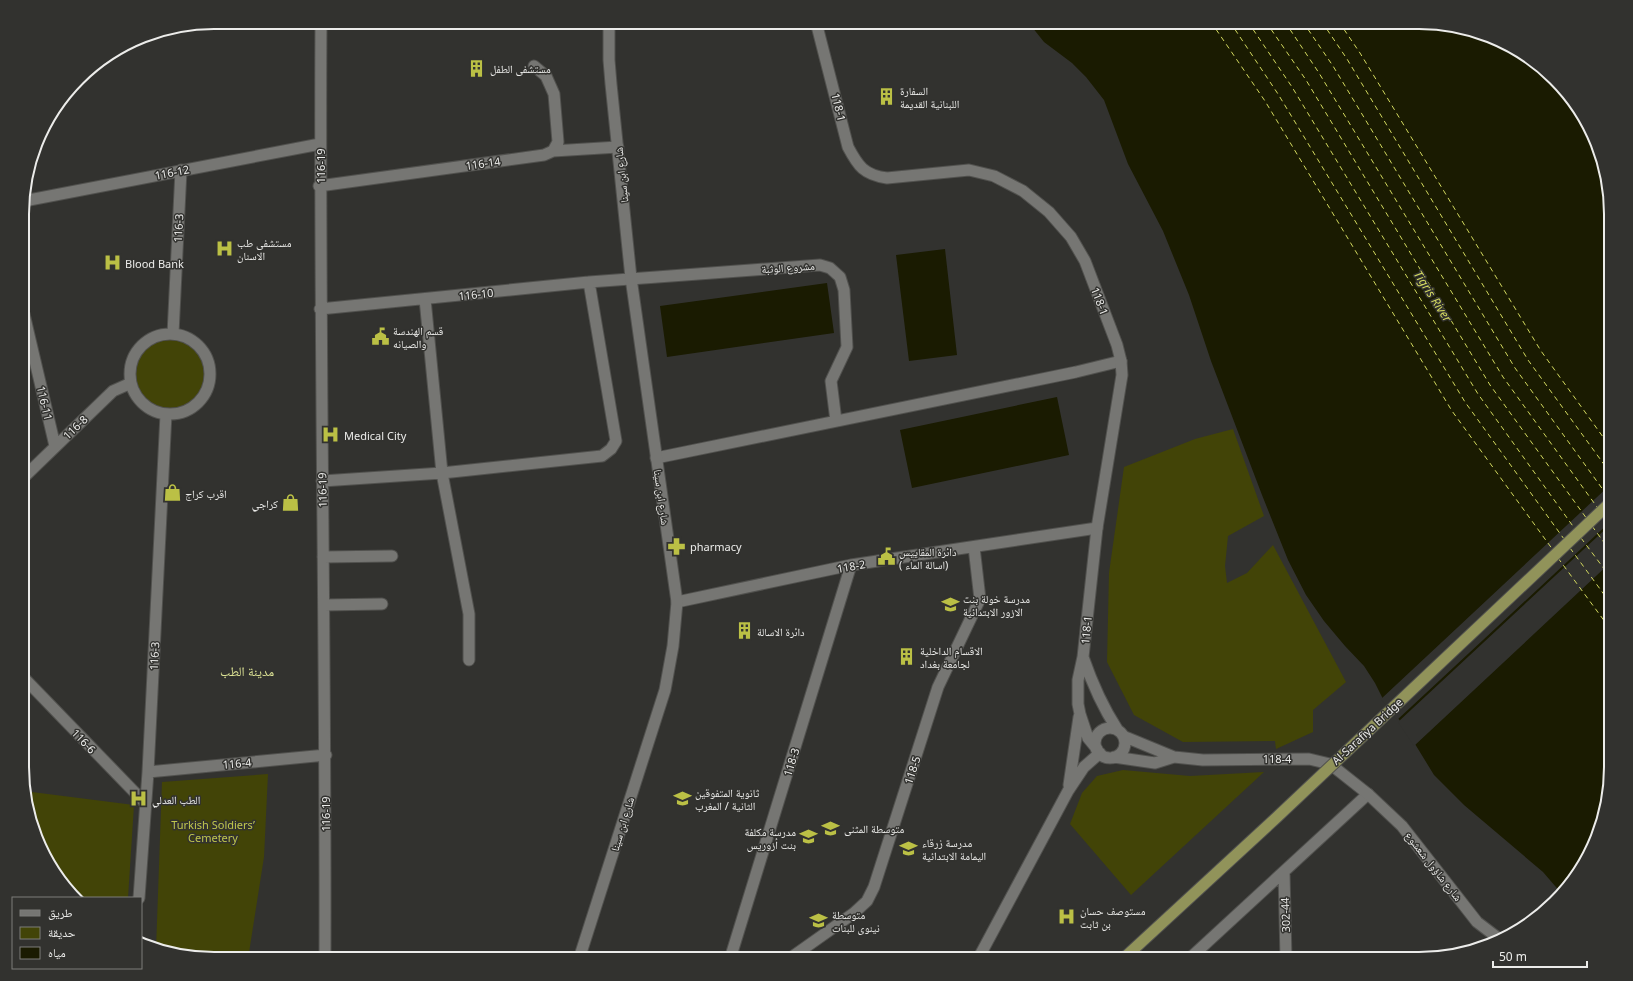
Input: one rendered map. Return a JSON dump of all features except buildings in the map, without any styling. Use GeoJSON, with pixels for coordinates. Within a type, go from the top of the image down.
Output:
{"type":"FeatureCollection","features":[{"type":"Feature","properties":{"kind":"main road","name":"Al-Sarafiya Bridge"},"geometry":{"type":"LineString","coordinates":[[1131,952],[1276,818],[1604,509]]}},
{"type":"Feature","properties":{"kind":"street","name":"116-19"},"geometry":{"type":"LineString","coordinates":[[321,29],[320,309],[326,756],[325,952]]}},
{"type":"Feature","properties":{"kind":"street","name":"شارع ابن سينا"},"geometry":{"type":"LineString","coordinates":[[581,952],[665,690],[673,646],[677,602],[631,278],[609,60],[609,29]]}},
{"type":"Feature","properties":{"kind":"street","name":"118-1"},"geometry":{"type":"LineString","coordinates":[[818,29],[848,147],[856,163],[875,177],[886,178],[969,170],[994,176],[1023,191],[1049,212],[1071,237],[1085,261],[1118,345],[1122,361],[1122,376],[1097,528],[1084,657],[1078,680],[1077,692],[1080,714],[1088,738],[1098,751]]}},
{"type":"Feature","properties":{"kind":"street"},"geometry":{"type":"LineString","coordinates":[[534,66],[546,76],[554,94],[558,142],[553,151]]}},
{"type":"Feature","properties":{"kind":"street","name":"116-12"},"geometry":{"type":"LineString","coordinates":[[29,200],[320,144]]}},
{"type":"Feature","properties":{"kind":"street","name":"116-14"},"geometry":{"type":"LineString","coordinates":[[320,186],[544,155],[553,151],[618,147]]}},
{"type":"Feature","properties":{"kind":"street","name":"116-3"},"geometry":{"type":"LineString","coordinates":[[173,334],[181,170]]}},
{"type":"Feature","properties":{"kind":"street","name":"مشروع الوثبة"},"geometry":{"type":"LineString","coordinates":[[631,278],[820,265],[830,268],[840,276],[844,290],[847,347],[831,381],[836,421]]}},
{"type":"Feature","properties":{"kind":"street","name":"116-10"},"geometry":{"type":"LineString","coordinates":[[320,309],[631,278]]}},
{"type":"Feature","properties":{"kind":"street"},"geometry":{"type":"LineString","coordinates":[[322,481],[442,473],[602,456],[611,450],[616,441],[589,282]]}},
{"type":"Feature","properties":{"kind":"street"},"geometry":{"type":"LineString","coordinates":[[425,299],[442,473],[469,614],[468,660]]}},
{"type":"Feature","properties":{"kind":"street"},"geometry":{"type":"LineString","coordinates":[[173,334],[187,338],[198,346],[206,357],[209,370],[208,384],[202,397],[193,406],[180,412],[166,414],[154,411],[143,404],[135,395],[130,383],[130,368],[135,354],[145,342],[158,336],[173,334]]}},
{"type":"Feature","properties":{"kind":"street","name":"116-11"},"geometry":{"type":"LineString","coordinates":[[29,335],[55,446]]}},
{"type":"Feature","properties":{"kind":"street"},"geometry":{"type":"LineString","coordinates":[[656,458],[1076,372],[1122,361]]}},
{"type":"Feature","properties":{"kind":"street","name":"116-8"},"geometry":{"type":"LineString","coordinates":[[29,472],[113,391],[130,383]]}},
{"type":"Feature","properties":{"kind":"street","name":"116-3"},"geometry":{"type":"LineString","coordinates":[[139,897],[148,772],[166,414]]}},
{"type":"Feature","properties":{"kind":"street","name":"118-2"},"geometry":{"type":"LineString","coordinates":[[677,602],[851,565],[1097,528]]}},
{"type":"Feature","properties":{"kind":"street","name":"118-5"},"geometry":{"type":"LineString","coordinates":[[799,952],[854,913],[867,901],[874,887],[938,687],[980,599],[974,547]]}},
{"type":"Feature","properties":{"kind":"street"},"geometry":{"type":"LineString","coordinates":[[323,557],[392,556]]}},
{"type":"Feature","properties":{"kind":"street","name":"118-3"},"geometry":{"type":"LineString","coordinates":[[732,952],[851,565]]}},
{"type":"Feature","properties":{"kind":"street"},"geometry":{"type":"LineString","coordinates":[[324,605],[382,604]]}},
{"type":"Feature","properties":{"kind":"street"},"geometry":{"type":"LineString","coordinates":[[1084,657],[1099,700],[1120,733],[1124,746],[1122,751],[1114,757],[1104,756],[1098,751],[1096,738],[1098,734],[1107,728],[1120,733]]}},
{"type":"Feature","properties":{"kind":"street","name":"116-6"},"geometry":{"type":"LineString","coordinates":[[29,683],[145,803]]}},
{"type":"Feature","properties":{"kind":"street"},"geometry":{"type":"LineString","coordinates":[[1068,791],[1080,714]]}},
{"type":"Feature","properties":{"kind":"street","name":"118-4"},"geometry":{"type":"LineString","coordinates":[[1120,733],[1174,757],[1203,760],[1313,759],[1330,764],[1368,794]]}},
{"type":"Feature","properties":{"kind":"street"},"geometry":{"type":"LineString","coordinates":[[982,952],[1068,791],[1084,767],[1098,751]]}},
{"type":"Feature","properties":{"kind":"street","name":"116-4"},"geometry":{"type":"LineString","coordinates":[[148,772],[326,756]]}},
{"type":"Feature","properties":{"kind":"street","name":"118-4"},"geometry":{"type":"LineString","coordinates":[[1114,757],[1156,763],[1174,757]]}},
{"type":"Feature","properties":{"kind":"street"},"geometry":{"type":"LineString","coordinates":[[1197,952],[1368,794]]}},
{"type":"Feature","properties":{"kind":"street","name":"شارع شاؤول شعشوع"},"geometry":{"type":"LineString","coordinates":[[1368,794],[1402,826],[1477,922],[1495,936]]}},
{"type":"Feature","properties":{"kind":"street","name":"302-44"},"geometry":{"type":"LineString","coordinates":[[1284,872],[1286,952]]}},
{"type":"Feature","properties":{"kind":"green space"},"geometry":{"type":"Polygon","coordinates":[[[163,340],[177,340],[189,346],[198,355],[204,367],[202,387],[194,398],[183,406],[177,408],[163,408],[157,406],[146,398],[138,387],[136,381],[136,367],[138,361],[146,350],[157,342],[163,340]]]}},
{"type":"Feature","properties":{"kind":"green space"},"geometry":{"type":"Polygon","coordinates":[[[1233,429],[1264,516],[1228,536],[1225,566],[1227,583],[1247,573],[1273,545],[1346,682],[1313,710],[1313,732],[1276,749],[1275,741],[1183,742],[1134,715],[1107,662],[1109,573],[1124,467],[1195,439],[1233,429]]]}},
{"type":"Feature","properties":{"kind":"green space"},"geometry":{"type":"Polygon","coordinates":[[[1123,770],[1190,776],[1264,772],[1131,895],[1070,824],[1082,793],[1097,776],[1123,770]]]}},
{"type":"Feature","properties":{"kind":"green space","name":"Turkish Soldiers’ Cemetery"},"geometry":{"type":"Polygon","coordinates":[[[268,774],[264,857],[249,952],[202,952],[166,946],[156,943],[162,782],[268,774]]]}},
{"type":"Feature","properties":{"kind":"green space"},"geometry":{"type":"Polygon","coordinates":[[[31,792],[134,805],[128,897],[82,897],[67,880],[48,849],[35,815],[31,792]]]}},
{"type":"Feature","properties":{"kind":"water","name":"Tigris River"},"geometry":{"type":"Polygon","coordinates":[[[1034,29],[1431,29],[1467,35],[1490,43],[1512,54],[1532,67],[1550,83],[1573,111],[1585,132],[1594,154],[1598,166],[1604,202],[1604,779],[1598,815],[1590,838],[1573,870],[1558,889],[1543,872],[1464,805],[1434,775],[1404,726],[1383,699],[1364,666],[1324,621],[1306,595],[1288,560],[1262,495],[1211,361],[1189,295],[1163,231],[1128,164],[1104,100],[1086,77],[1072,63],[1044,42],[1034,29]]]}},
{"type":"Feature","properties":{"kind":"water"},"geometry":{"type":"Polygon","coordinates":[[[945,249],[957,355],[909,361],[896,255],[945,249]]]}},
{"type":"Feature","properties":{"kind":"water"},"geometry":{"type":"Polygon","coordinates":[[[827,283],[834,333],[667,357],[660,306],[827,283]]]}},
{"type":"Feature","properties":{"kind":"water"},"geometry":{"type":"Polygon","coordinates":[[[1057,397],[1069,455],[912,488],[900,430],[1057,397]]]}},
{"type":"Feature","properties":{"kind":"pier"},"geometry":{"type":"Polygon","coordinates":[[[1604,491],[1604,528],[1397,720],[1381,699],[1604,491]]]}},
{"type":"Feature","properties":{"kind":"pier"},"geometry":{"type":"Polygon","coordinates":[[[1604,531],[1604,569],[1414,746],[1398,722],[1604,531]]]}},
{"type":"Feature","properties":{"kind":"ferry route"},"geometry":{"type":"LineString","coordinates":[[1216,29],[1265,101],[1452,411],[1553,550]]}},
{"type":"Feature","properties":{"kind":"ferry route"},"geometry":{"type":"LineString","coordinates":[[1235,29],[1278,94],[1465,402],[1564,539]]}},
{"type":"Feature","properties":{"kind":"ferry route"},"geometry":{"type":"LineString","coordinates":[[1253,29],[1292,87],[1478,394],[1575,529]]}},
{"type":"Feature","properties":{"kind":"ferry route"},"geometry":{"type":"LineString","coordinates":[[1271,29],[1306,80],[1490,385],[1587,519]]}},
{"type":"Feature","properties":{"kind":"ferry route"},"geometry":{"type":"LineString","coordinates":[[1290,29],[1319,73],[1503,377],[1597,507]]}},
{"type":"Feature","properties":{"kind":"ferry route"},"geometry":{"type":"LineString","coordinates":[[1308,29],[1333,66],[1515,368],[1604,491]]}},
{"type":"Feature","properties":{"kind":"ferry route"},"geometry":{"type":"LineString","coordinates":[[1327,29],[1347,59],[1528,360],[1604,464]]}},
{"type":"Feature","properties":{"kind":"ferry route"},"geometry":{"type":"LineString","coordinates":[[1344,29],[1360,53],[1541,351],[1604,438]]}},
{"type":"Feature","properties":{"kind":"ferry route"},"geometry":{"type":"LineString","coordinates":[[1592,526],[1604,542]]}},
{"type":"Feature","properties":{"kind":"ferry route"},"geometry":{"type":"LineString","coordinates":[[1581,538],[1604,569]]}},
{"type":"Feature","properties":{"kind":"ferry route"},"geometry":{"type":"LineString","coordinates":[[1570,548],[1604,594]]}},
{"type":"Feature","properties":{"kind":"ferry route"},"geometry":{"type":"LineString","coordinates":[[1558,558],[1604,620]]}},
{"type":"Feature","properties":{"kind":"place","name":"مستشفى الطفل"},"geometry":{"type":"Point","coordinates":[477,68]}},
{"type":"Feature","properties":{"kind":"place","name":"السفارة اللبنانية القديمة"},"geometry":{"type":"Point","coordinates":[887,96]}},
{"type":"Feature","properties":{"kind":"place","name":"مستشفى طب الاسنان"},"geometry":{"type":"Point","coordinates":[224,248]}},
{"type":"Feature","properties":{"kind":"place","name":"Blood Bank"},"geometry":{"type":"Point","coordinates":[112,263]}},
{"type":"Feature","properties":{"kind":"place","name":"قسم الهندسة والصيانه"},"geometry":{"type":"Point","coordinates":[380,336]}},
{"type":"Feature","properties":{"kind":"place","name":"Medical City"},"geometry":{"type":"Point","coordinates":[331,435]}},
{"type":"Feature","properties":{"kind":"place","name":"اقرب كراج"},"geometry":{"type":"Point","coordinates":[172,493]}},
{"type":"Feature","properties":{"kind":"place","name":"كراجي"},"geometry":{"type":"Point","coordinates":[291,503]}},
{"type":"Feature","properties":{"kind":"place","name":"pharmacy"},"geometry":{"type":"Point","coordinates":[677,546]}},
{"type":"Feature","properties":{"kind":"place","name":"دائرة المقاييس ( اسالة الماء)"},"geometry":{"type":"Point","coordinates":[886,557]}},
{"type":"Feature","properties":{"kind":"place","name":"مدرسة خولة بنت الازور الابتدائية"},"geometry":{"type":"Point","coordinates":[950,604]}},
{"type":"Feature","properties":{"kind":"place","name":"دائرة الاسالة"},"geometry":{"type":"Point","coordinates":[744,631]}},
{"type":"Feature","properties":{"kind":"place","name":"الاقسام الداخلية لجامعة بغداد"},"geometry":{"type":"Point","coordinates":[907,656]}},
{"type":"Feature","properties":{"kind":"place","name":"ثانوية المتفوقين الثانية / المغرب"},"geometry":{"type":"Point","coordinates":[682,798]}},
{"type":"Feature","properties":{"kind":"place","name":"الطب العدلي"},"geometry":{"type":"Point","coordinates":[139,799]}},
{"type":"Feature","properties":{"kind":"place","name":"متوسطة المثنى"},"geometry":{"type":"Point","coordinates":[831,828]}},
{"type":"Feature","properties":{"kind":"place","name":"مدرسة مكلفة بنت أزوريس"},"geometry":{"type":"Point","coordinates":[809,837]}},
{"type":"Feature","properties":{"kind":"place","name":"مدرسة زرقاء اليمامة الابتدائية"},"geometry":{"type":"Point","coordinates":[909,848]}},
{"type":"Feature","properties":{"kind":"place","name":"مستوصف حسان بن ثابت"},"geometry":{"type":"Point","coordinates":[1067,916]}},
{"type":"Feature","properties":{"kind":"place","name":"متوسطة نينوى للبنات"},"geometry":{"type":"Point","coordinates":[819,920]}},
{"type":"Feature","properties":{"kind":"district","name":"مدينة الطب"},"geometry":{"type":"Point","coordinates":[247,671]}}]}
